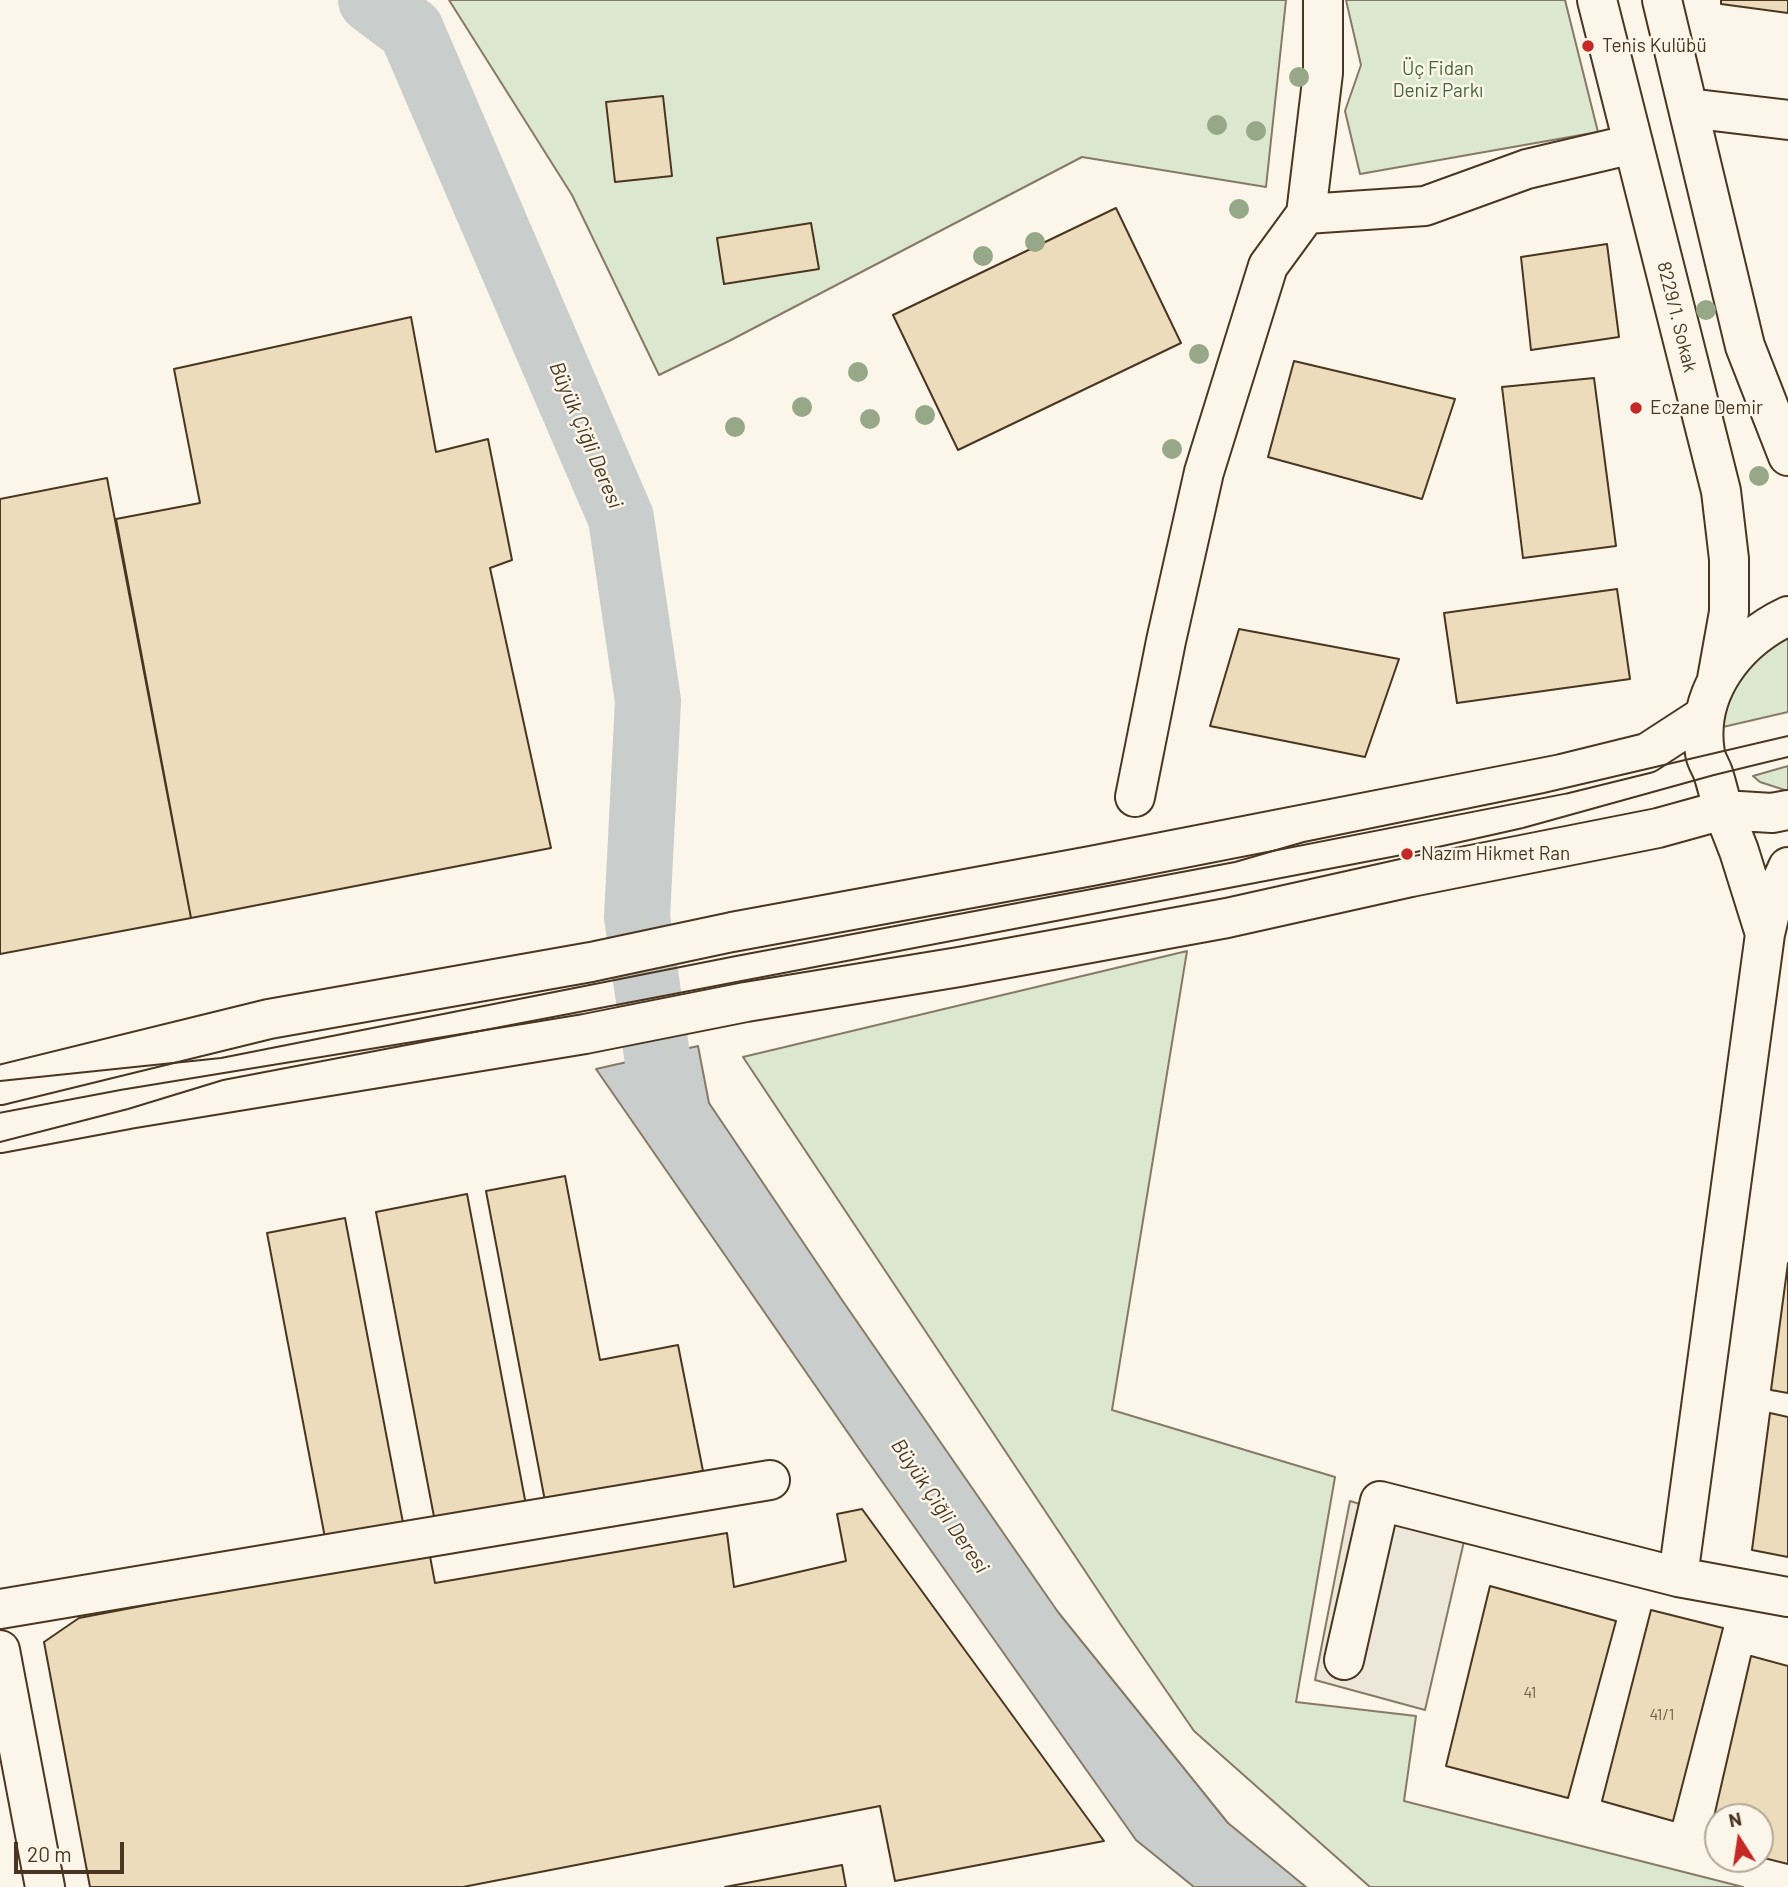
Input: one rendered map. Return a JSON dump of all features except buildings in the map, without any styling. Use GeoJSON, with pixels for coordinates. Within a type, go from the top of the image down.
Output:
{"type":"FeatureCollection","features":[{"type":"Feature","properties":{"kind":"street"},"geometry":{"type":"LineString","coordinates":[[1135,797],[1204,472],[1268,266],[1306,214],[1323,73],[1323,0]]}},
{"type":"Feature","properties":{"kind":"street","name":"8229/1. Sokak"},"geometry":{"type":"LineString","coordinates":[[1597,0],[1721,491],[1729,559],[1729,611],[1717,678]]}},
{"type":"Feature","properties":{"kind":"street"},"geometry":{"type":"LineString","coordinates":[[1662,0],[1745,346],[1788,456]]}},
{"type":"Feature","properties":{"kind":"street"},"geometry":{"type":"LineString","coordinates":[[1688,108],[1788,120]]}},
{"type":"Feature","properties":{"kind":"street"},"geometry":{"type":"LineString","coordinates":[[1306,214],[1425,206],[1527,169],[1633,144]]}},
{"type":"Feature","properties":{"kind":"street"},"geometry":{"type":"LineString","coordinates":[[1765,934],[1740,850],[1723,810],[1714,775],[1705,755],[1704,716],[1717,678],[1740,650],[1765,627],[1788,617]]}},
{"type":"Feature","properties":{"kind":"street"},"geometry":{"type":"LineString","coordinates":[[0,1085],[269,1019],[591,962],[732,932],[1091,866],[1562,774],[1647,753],[1704,716]]}},
{"type":"Feature","properties":{"kind":"street"},"geometry":{"type":"LineString","coordinates":[[0,1133],[142,1106],[585,1034],[746,1002],[1227,918],[1411,877],[1658,828],[1723,810],[1772,813],[1788,810]]}},
{"type":"Feature","properties":{"kind":"street"},"geometry":{"type":"LineString","coordinates":[[1678,1577],[1765,934],[1773,900],[1788,867]]}},
{"type":"Feature","properties":{"kind":"street"},"geometry":{"type":"LineString","coordinates":[[0,1609],[770,1480]]}},
{"type":"Feature","properties":{"kind":"street"},"geometry":{"type":"LineString","coordinates":[[1344,1660],[1380,1501],[1678,1577],[1788,1597]]}},
{"type":"Feature","properties":{"kind":"street"},"geometry":{"type":"LineString","coordinates":[[0,1650],[46,1887]]}},
{"type":"Feature","properties":{"kind":"green space"},"geometry":{"type":"Polygon","coordinates":[[[449,0],[1286,0],[1266,187],[1082,157],[659,375],[572,195],[449,0]]]}},
{"type":"Feature","properties":{"kind":"green space","name":"Üç Fidan Deniz Parkı"},"geometry":{"type":"Polygon","coordinates":[[[1346,0],[1565,0],[1598,132],[1360,174],[1345,111],[1361,65],[1346,0]]]}},
{"type":"Feature","properties":{"kind":"green space"},"geometry":{"type":"Polygon","coordinates":[[[1788,639],[1788,712],[1723,727],[1722,714],[1733,676],[1780,640],[1788,639]]]}},
{"type":"Feature","properties":{"kind":"green space"},"geometry":{"type":"Polygon","coordinates":[[[1788,766],[1788,791],[1760,782],[1753,776],[1788,766]]]}},
{"type":"Feature","properties":{"kind":"green space"},"geometry":{"type":"Polygon","coordinates":[[[1187,951],[1112,1410],[1335,1477],[1296,1702],[1416,1716],[1404,1801],[1743,1887],[1370,1887],[1194,1731],[743,1057],[1187,951]]]}},
{"type":"Feature","properties":{"kind":"shaded area"},"geometry":{"type":"Polygon","coordinates":[[[1350,1501],[1465,1537],[1425,1710],[1315,1680],[1350,1501]]]}},
{"type":"Feature","properties":{"kind":"water"},"geometry":{"type":"Polygon","coordinates":[[[698,1046],[709,1103],[1058,1612],[1228,1823],[1306,1887],[1194,1887],[1136,1840],[862,1453],[596,1069],[698,1046]]]}},
{"type":"Feature","properties":{"kind":"waterway","name":"Büyük Çiğli Deresi"},"geometry":{"type":"LineString","coordinates":[[371,0],[411,30],[621,518],[648,701],[637,917],[660,1076],[674,1119],[688,1139]]}},
{"type":"Feature","properties":{"kind":"tram line"},"geometry":{"type":"LineString","coordinates":[[0,1081],[221,1058],[736,956],[1235,862],[1304,842],[1544,793],[1788,736]]}},
{"type":"Feature","properties":{"kind":"tram line"},"geometry":{"type":"LineString","coordinates":[[0,1142],[128,1109],[223,1080],[1407,854],[1523,828],[1788,757]]}},
{"type":"Feature","properties":{"kind":"place","name":"Tenis Kulübü"},"geometry":{"type":"Point","coordinates":[1588,46]}},
{"type":"Feature","properties":{"kind":"place","name":"Eczane Demir"},"geometry":{"type":"Point","coordinates":[1636,408]}},
{"type":"Feature","properties":{"kind":"place","name":"Nazım Hikmet Ran"},"geometry":{"type":"Point","coordinates":[1407,854]}}]}
